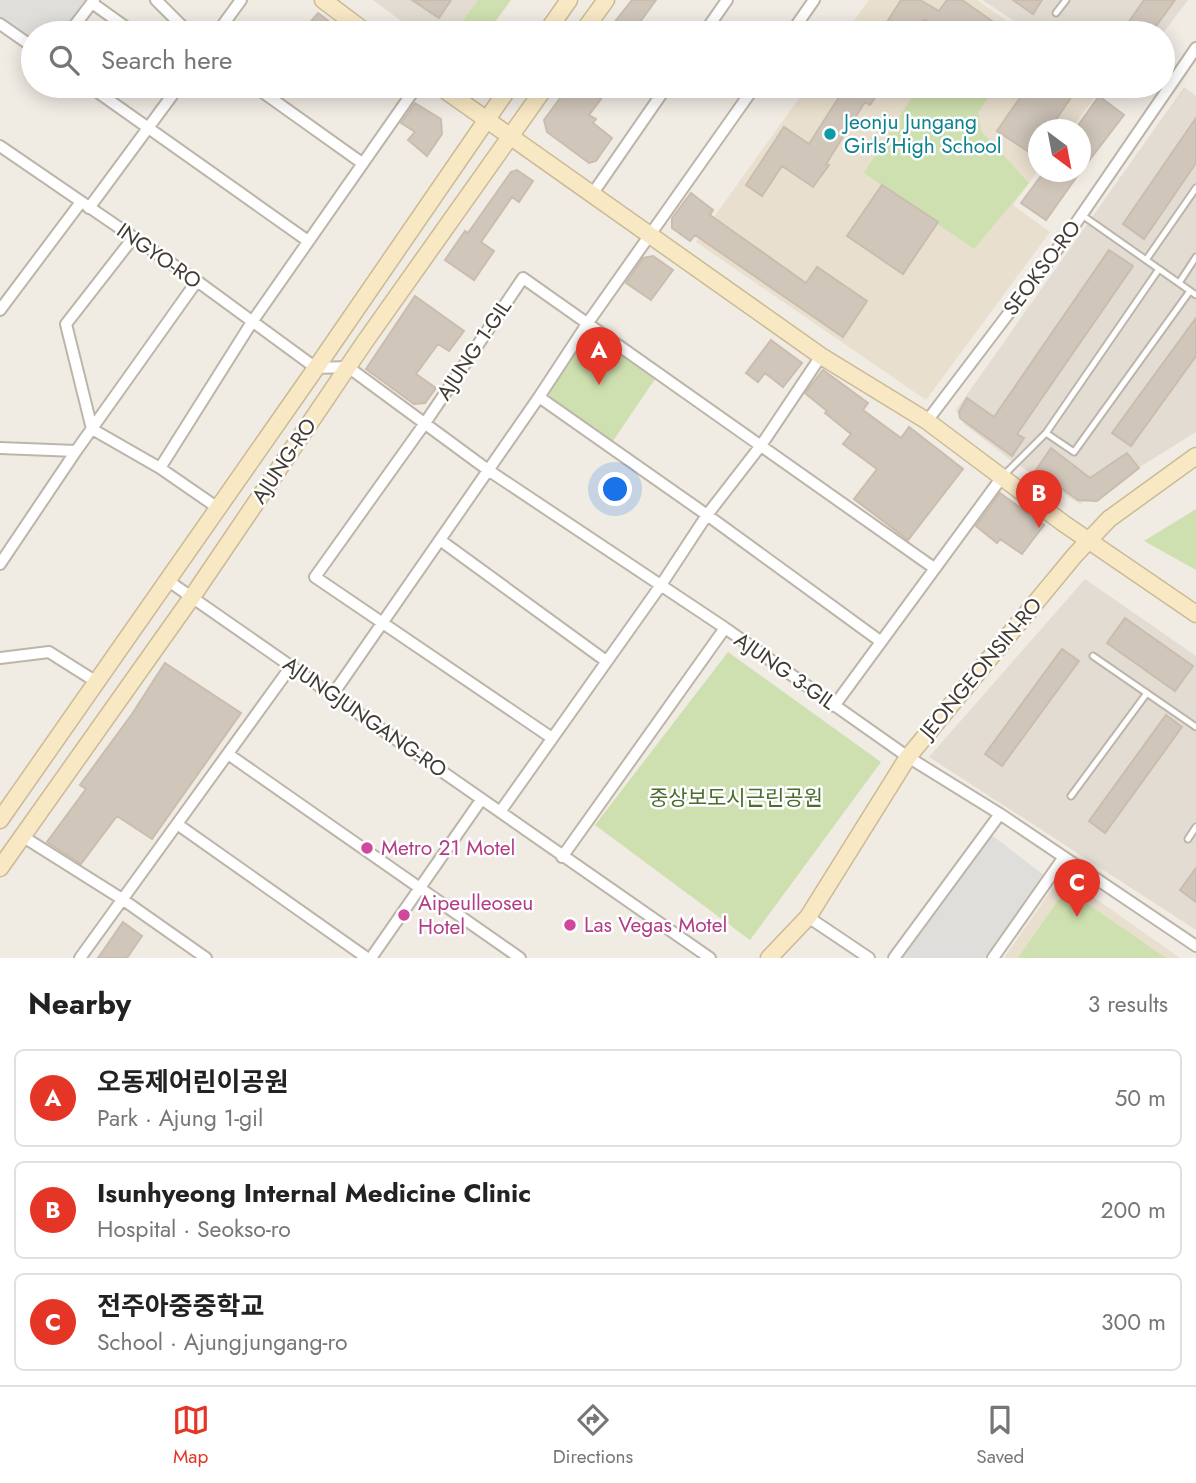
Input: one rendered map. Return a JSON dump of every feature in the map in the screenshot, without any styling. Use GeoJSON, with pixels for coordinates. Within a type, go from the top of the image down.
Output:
{"type":"FeatureCollection","features":[{"type":"Feature","properties":{"kind":"street"},"geometry":{"type":"LineString","coordinates":[[156,0],[177,21]]}},
{"type":"Feature","properties":{"kind":"street"},"geometry":{"type":"LineString","coordinates":[[226,21],[241,0]]}},
{"type":"Feature","properties":{"kind":"street"},"geometry":{"type":"LineString","coordinates":[[323,0],[351,21]]}},
{"type":"Feature","properties":{"kind":"street"},"geometry":{"type":"LineString","coordinates":[[554,21],[569,0]]}},
{"type":"Feature","properties":{"kind":"street"},"geometry":{"type":"LineString","coordinates":[[591,21],[606,0]]}},
{"type":"Feature","properties":{"kind":"street"},"geometry":{"type":"LineString","coordinates":[[712,21],[727,0]]}},
{"type":"Feature","properties":{"kind":"street"},"geometry":{"type":"LineString","coordinates":[[799,21],[814,0]]}},
{"type":"Feature","properties":{"kind":"street"},"geometry":{"type":"LineString","coordinates":[[78,21],[93,2],[118,21]]}},
{"type":"Feature","properties":{"kind":"street"},"geometry":{"type":"LineString","coordinates":[[0,24],[21,39]]}},
{"type":"Feature","properties":{"kind":"street","name":"SEOKSO-RO"},"geometry":{"type":"LineString","coordinates":[[1175,79],[1196,48]]}},
{"type":"Feature","properties":{"kind":"street"},"geometry":{"type":"LineString","coordinates":[[106,98],[308,241]]}},
{"type":"Feature","properties":{"kind":"street"},"geometry":{"type":"LineString","coordinates":[[0,310],[170,98]]}},
{"type":"Feature","properties":{"kind":"street"},"geometry":{"type":"LineString","coordinates":[[270,98],[362,163]]}},
{"type":"Feature","properties":{"kind":"street"},"geometry":{"type":"LineString","coordinates":[[160,468],[252,322],[408,98]]}},
{"type":"Feature","properties":{"kind":"street"},"geometry":{"type":"LineString","coordinates":[[456,98],[593,192],[821,356],[927,421],[1088,540],[1196,614]]}},
{"type":"Feature","properties":{"kind":"street","name":"AJUNG-RO"},"geometry":{"type":"LineString","coordinates":[[0,820],[502,98]]}},
{"type":"Feature","properties":{"kind":"street","name":"AJUNG-RO"},"geometry":{"type":"LineString","coordinates":[[0,868],[192,597],[348,367],[538,98]]}},
{"type":"Feature","properties":{"kind":"street"},"geometry":{"type":"LineString","coordinates":[[593,192],[659,98]]}},
{"type":"Feature","properties":{"kind":"street"},"geometry":{"type":"LineString","coordinates":[[332,694],[747,98]]}},
{"type":"Feature","properties":{"kind":"street","name":"SEOKSO-RO"},"geometry":{"type":"LineString","coordinates":[[927,421],[1082,215],[1162,98]]}},
{"type":"Feature","properties":{"kind":"street","name":"INGYO-RO"},"geometry":{"type":"LineString","coordinates":[[0,146],[197,281],[316,368]]}},
{"type":"Feature","properties":{"kind":"street"},"geometry":{"type":"LineString","coordinates":[[133,238],[66,324],[92,429],[160,468],[218,508]]}},
{"type":"Feature","properties":{"kind":"street","name":"AJUNG 1-GIL"},"geometry":{"type":"LineString","coordinates":[[570,525],[488,470],[425,423],[523,278],[762,444]]}},
{"type":"Feature","properties":{"kind":"street"},"geometry":{"type":"LineString","coordinates":[[0,564],[76,451],[197,281]]}},
{"type":"Feature","properties":{"kind":"street"},"geometry":{"type":"LineString","coordinates":[[500,812],[661,585],[707,515],[762,444],[821,356]]}},
{"type":"Feature","properties":{"kind":"street"},"geometry":{"type":"LineString","coordinates":[[316,368],[348,367],[425,423],[315,577],[552,738]]}},
{"type":"Feature","properties":{"kind":"street"},"geometry":{"type":"LineString","coordinates":[[539,397],[880,641]]}},
{"type":"Feature","properties":{"kind":"street"},"geometry":{"type":"LineString","coordinates":[[762,444],[934,568]]}},
{"type":"Feature","properties":{"kind":"street"},"geometry":{"type":"LineString","coordinates":[[0,448],[76,451]]}},
{"type":"Feature","properties":{"kind":"street","name":"JEONGEONSIN-RO"},"geometry":{"type":"LineString","coordinates":[[769,958],[808,916],[908,757],[1088,540],[1109,520],[1196,456]]}},
{"type":"Feature","properties":{"kind":"street"},"geometry":{"type":"LineString","coordinates":[[834,706],[1002,477]]}},
{"type":"Feature","properties":{"kind":"street","name":"AJUNG 3-GIL"},"geometry":{"type":"LineString","coordinates":[[570,525],[725,628],[908,757],[1000,814],[1196,946]]}},
{"type":"Feature","properties":{"kind":"street"},"geometry":{"type":"LineString","coordinates":[[440,540],[606,661]]}},
{"type":"Feature","properties":{"kind":"street","name":"AJUNGJUNGANG-RO"},"geometry":{"type":"LineString","coordinates":[[167,580],[710,958]]}},
{"type":"Feature","properties":{"kind":"street"},"geometry":{"type":"LineString","coordinates":[[562,857],[725,628]]}},
{"type":"Feature","properties":{"kind":"street"},"geometry":{"type":"LineString","coordinates":[[0,657],[49,652],[95,681]]}},
{"type":"Feature","properties":{"kind":"street"},"geometry":{"type":"LineString","coordinates":[[80,958],[292,665]]}},
{"type":"Feature","properties":{"kind":"street"},"geometry":{"type":"LineString","coordinates":[[228,754],[520,958]]}},
{"type":"Feature","properties":{"kind":"street"},"geometry":{"type":"LineString","coordinates":[[177,824],[369,958],[481,800]]}},
{"type":"Feature","properties":{"kind":"street"},"geometry":{"type":"LineString","coordinates":[[894,958],[1000,814]]}},
{"type":"Feature","properties":{"kind":"street"},"geometry":{"type":"LineString","coordinates":[[22,836],[206,958]]}},
{"type":"Feature","properties":{"kind":"street"},"geometry":{"type":"LineString","coordinates":[[993,958],[1064,857]]}},
{"type":"Feature","properties":{"kind":"street"},"geometry":{"type":"LineString","coordinates":[[808,916],[869,958]]}},
{"type":"Feature","properties":{"kind":"lane"},"geometry":{"type":"LineString","coordinates":[[1056,13],[1066,0]]}},
{"type":"Feature","properties":{"kind":"lane"},"geometry":{"type":"LineString","coordinates":[[1146,260],[1196,188]]}},
{"type":"Feature","properties":{"kind":"lane"},"geometry":{"type":"LineString","coordinates":[[1046,433],[1074,452],[1193,293],[1082,215]]}},
{"type":"Feature","properties":{"kind":"lane"},"geometry":{"type":"LineString","coordinates":[[1178,283],[1196,257]]}},
{"type":"Feature","properties":{"kind":"lane"},"geometry":{"type":"LineString","coordinates":[[1002,477],[1046,433],[1159,269]]}},
{"type":"Feature","properties":{"kind":"lane"},"geometry":{"type":"LineString","coordinates":[[1093,656],[1196,727]]}},
{"type":"Feature","properties":{"kind":"lane"},"geometry":{"type":"LineString","coordinates":[[1071,796],[1147,693]]}},
{"type":"Feature","properties":{"kind":"lane"},"geometry":{"type":"LineString","coordinates":[[1188,839],[1196,827]]}},
{"type":"Feature","properties":{"kind":"shaded area"},"geometry":{"type":"Polygon","coordinates":[[[0,0],[94,0],[78,21],[21,21],[21,39],[0,24],[0,0]]]}},
{"type":"Feature","properties":{"kind":"shaded area"},"geometry":{"type":"Polygon","coordinates":[[[373,0],[478,0],[462,21],[401,21],[373,0]]]}},
{"type":"Feature","properties":{"kind":"shaded area"},"geometry":{"type":"Polygon","coordinates":[[[869,0],[977,0],[1007,21],[854,21],[869,0]]]}},
{"type":"Feature","properties":{"kind":"shaded area"},"geometry":{"type":"Polygon","coordinates":[[[982,0],[1188,0],[1172,21],[1014,21],[982,0]]]}},
{"type":"Feature","properties":{"kind":"shaded area"},"geometry":{"type":"Polygon","coordinates":[[[1184,87],[1196,96],[1196,432],[1080,504],[1012,461],[964,424],[956,410],[1184,87]]]}},
{"type":"Feature","properties":{"kind":"shaded area"},"geometry":{"type":"Polygon","coordinates":[[[799,98],[1094,98],[1079,119],[1028,119],[1030,182],[1013,205],[1050,232],[926,400],[696,242],[799,98]]]}},
{"type":"Feature","properties":{"kind":"shaded area"},"geometry":{"type":"Polygon","coordinates":[[[1085,579],[1196,656],[1196,930],[929,757],[1085,579]]]}},
{"type":"Feature","properties":{"kind":"shaded area"},"geometry":{"type":"Polygon","coordinates":[[[983,836],[993,836],[1049,879],[993,958],[894,958],[983,836]]]}},
{"type":"Feature","properties":{"kind":"shaded area"},"geometry":{"type":"Polygon","coordinates":[[[1062,875],[1180,958],[1004,958],[1062,875]]]}},
{"type":"Feature","properties":{"kind":"green space"},"geometry":{"type":"Polygon","coordinates":[[[478,0],[511,0],[496,21],[462,21],[478,0]]]}},
{"type":"Feature","properties":{"kind":"green space"},"geometry":{"type":"Polygon","coordinates":[[[911,98],[988,98],[978,112],[981,131],[1029,183],[974,249],[864,173],[911,98]]]}},
{"type":"Feature","properties":{"kind":"green space"},"geometry":{"type":"Polygon","coordinates":[[[587,324],[659,373],[609,447],[539,397],[587,324]]]}},
{"type":"Feature","properties":{"kind":"green space"},"geometry":{"type":"Polygon","coordinates":[[[1196,509],[1196,570],[1144,541],[1196,509]]]}},
{"type":"Feature","properties":{"kind":"green space","name":"중상보도시근린공원"},"geometry":{"type":"Polygon","coordinates":[[[728,652],[881,762],[750,940],[595,825],[728,652]]]}},
{"type":"Feature","properties":{"kind":"green space"},"geometry":{"type":"Polygon","coordinates":[[[1066,889],[1166,958],[1018,958],[1066,889]]]}},
{"type":"Feature","properties":{"kind":"building"},"geometry":{"type":"Polygon","coordinates":[[[412,0],[451,0],[439,18],[412,0]]]}},
{"type":"Feature","properties":{"kind":"building"},"geometry":{"type":"Polygon","coordinates":[[[632,0],[656,0],[641,21],[615,21],[632,0]]]}},
{"type":"Feature","properties":{"kind":"building"},"geometry":{"type":"Polygon","coordinates":[[[901,0],[920,0],[939,11],[947,0],[962,0],[992,21],[924,19],[888,21],[901,0]]]}},
{"type":"Feature","properties":{"kind":"building"},"geometry":{"type":"Polygon","coordinates":[[[1013,0],[1042,0],[1033,14],[1013,0]]]}},
{"type":"Feature","properties":{"kind":"building"},"geometry":{"type":"Polygon","coordinates":[[[1144,0],[1175,0],[1160,21],[1129,21],[1144,0]]]}},
{"type":"Feature","properties":{"kind":"building"},"geometry":{"type":"Polygon","coordinates":[[[318,13],[328,21],[311,21],[318,13]]]}},
{"type":"Feature","properties":{"kind":"building"},"geometry":{"type":"Polygon","coordinates":[[[560,98],[599,98],[601,99],[589,115],[596,119],[593,123],[612,138],[596,161],[589,163],[547,132],[544,120],[560,98]]]}},
{"type":"Feature","properties":{"kind":"building"},"geometry":{"type":"Polygon","coordinates":[[[838,98],[875,98],[870,105],[865,102],[826,164],[829,165],[813,187],[782,166],[762,196],[746,185],[784,127],[809,144],[838,98]]]}},
{"type":"Feature","properties":{"kind":"building"},"geometry":{"type":"Polygon","coordinates":[[[1020,98],[1071,98],[1056,119],[1028,119],[1028,151],[997,131],[1020,98]]]}},
{"type":"Feature","properties":{"kind":"building"},"geometry":{"type":"Polygon","coordinates":[[[1098,98],[1102,98],[1124,115],[1091,158],[1091,119],[1083,119],[1098,98]]]}},
{"type":"Feature","properties":{"kind":"building"},"geometry":{"type":"Polygon","coordinates":[[[415,103],[441,119],[442,134],[427,156],[408,140],[415,132],[401,123],[415,103]]]}},
{"type":"Feature","properties":{"kind":"building"},"geometry":{"type":"Polygon","coordinates":[[[1196,118],[1196,163],[1144,239],[1123,224],[1196,118]]]}},
{"type":"Feature","properties":{"kind":"building"},"geometry":{"type":"Polygon","coordinates":[[[517,170],[533,181],[519,202],[512,197],[481,242],[494,251],[474,280],[445,260],[465,231],[468,233],[511,172],[517,170]]]}},
{"type":"Feature","properties":{"kind":"building"},"geometry":{"type":"Polygon","coordinates":[[[1037,182],[1073,182],[1046,220],[1021,203],[1037,182]]]}},
{"type":"Feature","properties":{"kind":"building"},"geometry":{"type":"Polygon","coordinates":[[[882,185],[938,222],[903,274],[847,236],[882,185]]]}},
{"type":"Feature","properties":{"kind":"building"},"geometry":{"type":"Polygon","coordinates":[[[691,193],[713,210],[710,215],[806,283],[817,267],[867,301],[843,337],[695,235],[690,241],[672,228],[672,218],[691,193]]]}},
{"type":"Feature","properties":{"kind":"building"},"geometry":{"type":"Polygon","coordinates":[[[1109,250],[1133,266],[1017,434],[1024,438],[1012,456],[960,418],[959,412],[967,398],[994,417],[1109,250]]]}},
{"type":"Feature","properties":{"kind":"building"},"geometry":{"type":"Polygon","coordinates":[[[653,256],[673,270],[651,300],[626,283],[643,258],[653,256]]]}},
{"type":"Feature","properties":{"kind":"building"},"geometry":{"type":"Polygon","coordinates":[[[415,296],[464,331],[449,351],[438,344],[416,374],[436,388],[425,403],[414,404],[366,369],[415,296]]]}},
{"type":"Feature","properties":{"kind":"building"},"geometry":{"type":"Polygon","coordinates":[[[1196,318],[1196,356],[1131,446],[1112,433],[1196,318]]]}},
{"type":"Feature","properties":{"kind":"building"},"geometry":{"type":"Polygon","coordinates":[[[771,340],[802,363],[783,387],[765,373],[758,382],[746,373],[771,340]]]}},
{"type":"Feature","properties":{"kind":"building"},"geometry":{"type":"Polygon","coordinates":[[[823,370],[868,403],[863,410],[901,438],[909,427],[963,469],[908,540],[854,499],[877,469],[843,444],[851,434],[805,393],[823,370]]]}},
{"type":"Feature","properties":{"kind":"building"},"geometry":{"type":"Polygon","coordinates":[[[1051,448],[1090,478],[1127,453],[1139,468],[1097,501],[1078,500],[1036,470],[1051,448]]]}},
{"type":"Feature","properties":{"kind":"building"},"geometry":{"type":"Polygon","coordinates":[[[1000,493],[1044,525],[1022,554],[1000,539],[997,543],[976,526],[1000,493]]]}},
{"type":"Feature","properties":{"kind":"building"},"geometry":{"type":"Polygon","coordinates":[[[1125,618],[1193,666],[1175,691],[1107,643],[1125,618]]]}},
{"type":"Feature","properties":{"kind":"building"},"geometry":{"type":"Polygon","coordinates":[[[1062,649],[1079,661],[1002,766],[985,754],[1062,649]]]}},
{"type":"Feature","properties":{"kind":"building"},"geometry":{"type":"Polygon","coordinates":[[[165,663],[241,713],[152,839],[117,816],[81,864],[47,842],[86,789],[80,785],[165,663]]]}},
{"type":"Feature","properties":{"kind":"building"},"geometry":{"type":"Polygon","coordinates":[[[1166,715],[1182,727],[1105,833],[1089,821],[1166,715]]]}},
{"type":"Feature","properties":{"kind":"building"},"geometry":{"type":"Polygon","coordinates":[[[1196,868],[1196,902],[1180,890],[1196,868]]]}},
{"type":"Feature","properties":{"kind":"building"},"geometry":{"type":"Polygon","coordinates":[[[123,922],[142,936],[127,958],[98,958],[123,922]]]}},
{"type":"Feature","properties":{"kind":"place","name":"Jeonju Jungang Girls’High School"},"geometry":{"type":"Point","coordinates":[830,134]}},
{"type":"Feature","properties":{"kind":"place","name":"오동제어린이공원"},"geometry":{"type":"Point","coordinates":[599,385]}},
{"type":"Feature","properties":{"kind":"place","name":"Isunhyeong Internal Medicine Clinic"},"geometry":{"type":"Point","coordinates":[1039,528]}},
{"type":"Feature","properties":{"kind":"place","name":"Metro 21 Motel"},"geometry":{"type":"Point","coordinates":[367,848]}},
{"type":"Feature","properties":{"kind":"place","name":"Aipeulleoseu Hotel"},"geometry":{"type":"Point","coordinates":[404,915]}},
{"type":"Feature","properties":{"kind":"place","name":"전주아중중학교"},"geometry":{"type":"Point","coordinates":[1077,917]}},
{"type":"Feature","properties":{"kind":"place","name":"Las Vegas Motel"},"geometry":{"type":"Point","coordinates":[570,925]}}]}
